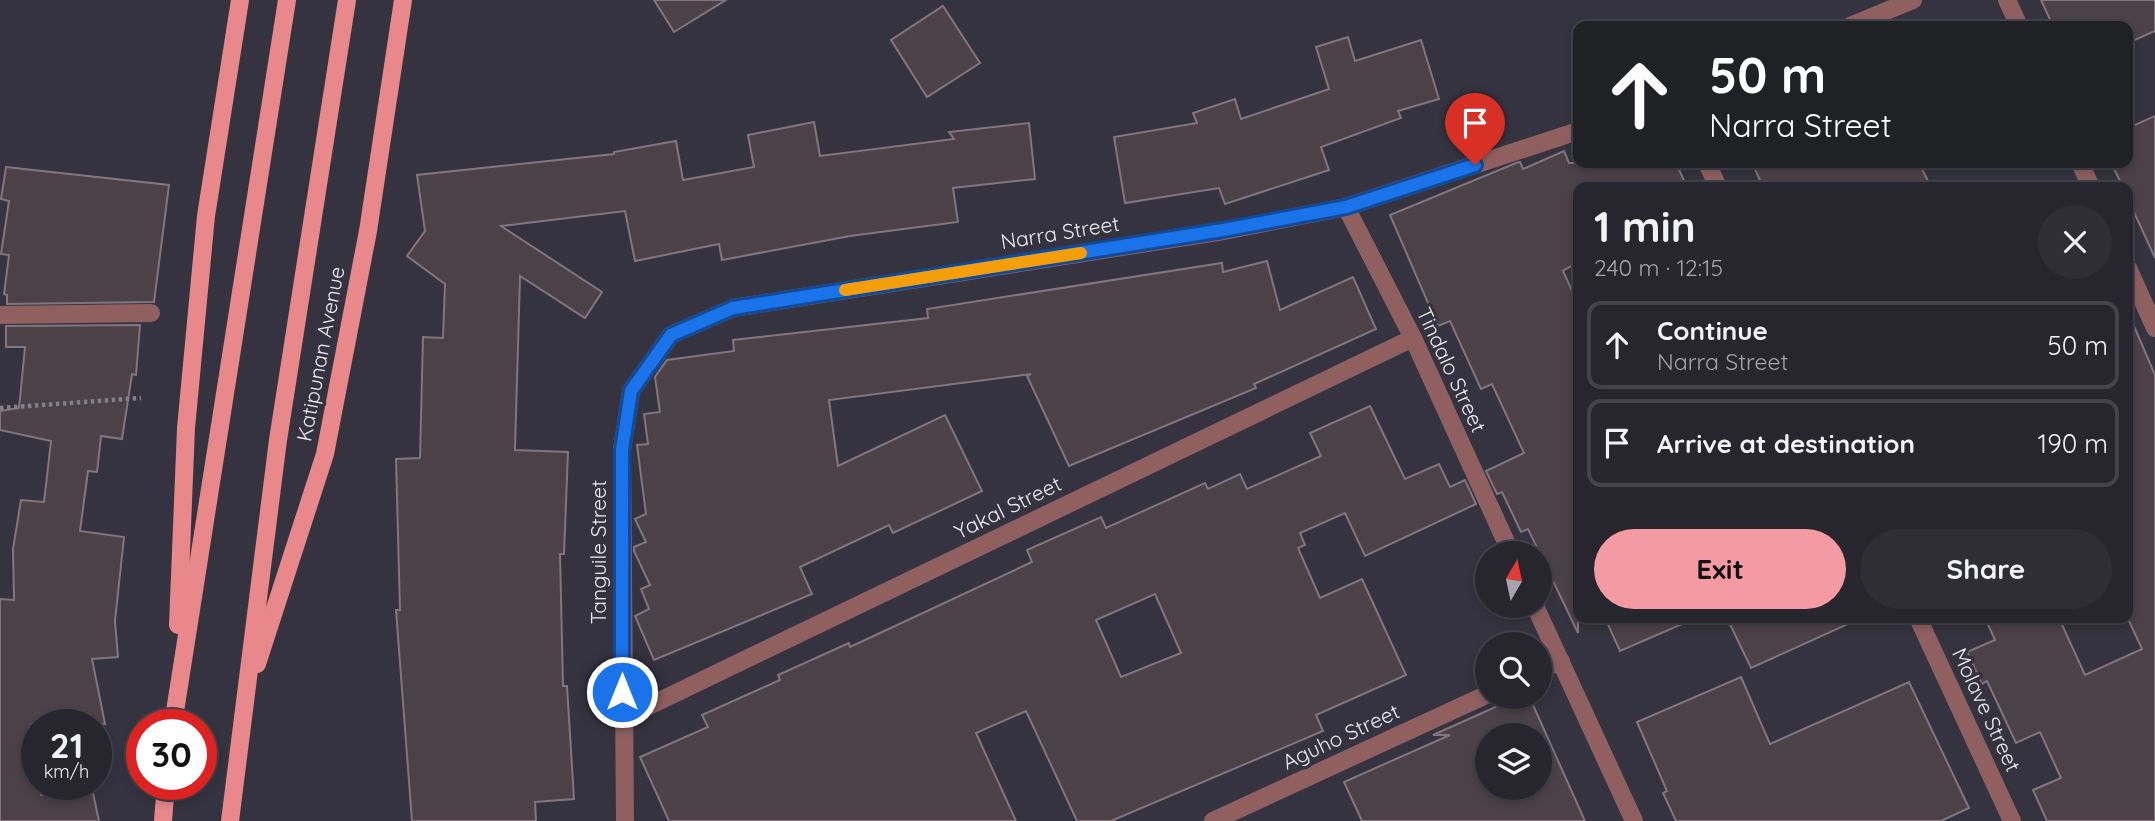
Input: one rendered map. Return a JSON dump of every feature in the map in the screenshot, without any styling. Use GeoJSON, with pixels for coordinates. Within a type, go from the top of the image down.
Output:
{"type":"FeatureCollection","features":[{"type":"Feature","properties":{"kind":"main road"},"geometry":{"type":"LineString","coordinates":[[173,709],[186,428],[206,216],[240,0]]}},
{"type":"Feature","properties":{"kind":"main road"},"geometry":{"type":"LineString","coordinates":[[174,709],[288,0]]}},
{"type":"Feature","properties":{"kind":"main road","name":"Katipunan Avenue"},"geometry":{"type":"LineString","coordinates":[[230,821],[278,440],[347,0]]}},
{"type":"Feature","properties":{"kind":"main road","name":"Katipunan Avenue"},"geometry":{"type":"LineString","coordinates":[[243,708],[325,454],[368,231],[403,0]]}},
{"type":"Feature","properties":{"kind":"main road"},"geometry":{"type":"LineString","coordinates":[[163,821],[165,800]]}},
{"type":"Feature","properties":{"kind":"street"},"geometry":{"type":"LineString","coordinates":[[1862,21],[1913,0]]}},
{"type":"Feature","properties":{"kind":"street"},"geometry":{"type":"LineString","coordinates":[[2007,0],[2017,21]]}},
{"type":"Feature","properties":{"kind":"street","name":"Narra Street"},"geometry":{"type":"LineString","coordinates":[[622,450],[631,391],[671,335],[733,308],[1210,233],[1346,207],[1573,133]]}},
{"type":"Feature","properties":{"kind":"street","name":"Tindalo Street"},"geometry":{"type":"LineString","coordinates":[[1346,207],[1413,338],[1506,541]]}},
{"type":"Feature","properties":{"kind":"street"},"geometry":{"type":"LineString","coordinates":[[2133,277],[2150,306],[2155,328]]}},
{"type":"Feature","properties":{"kind":"street"},"geometry":{"type":"LineString","coordinates":[[0,316],[151,313]]}},
{"type":"Feature","properties":{"kind":"street","name":"Yakal Street"},"geometry":{"type":"LineString","coordinates":[[622,719],[1413,338]]}},
{"type":"Feature","properties":{"kind":"street","name":"Tanguile Street"},"geometry":{"type":"LineString","coordinates":[[622,450],[622,719],[625,821]]}},
{"type":"Feature","properties":{"kind":"street"},"geometry":{"type":"LineString","coordinates":[[1541,618],[1634,821]]}},
{"type":"Feature","properties":{"kind":"street","name":"Molave Street"},"geometry":{"type":"LineString","coordinates":[[1920,623],[2012,821]]}},
{"type":"Feature","properties":{"kind":"street"},"geometry":{"type":"LineString","coordinates":[[1552,665],[1561,661]]}},
{"type":"Feature","properties":{"kind":"street","name":"Aguho Street"},"geometry":{"type":"LineString","coordinates":[[1213,821],[1475,700]]}},
{"type":"Feature","properties":{"kind":"path"},"geometry":{"type":"LineString","coordinates":[[0,408],[141,398]]}},
{"type":"Feature","properties":{"kind":"building"},"geometry":{"type":"Polygon","coordinates":[[[654,0],[726,0],[674,32],[654,0]]]}},
{"type":"Feature","properties":{"kind":"building"},"geometry":{"type":"Polygon","coordinates":[[[2041,0],[2155,0],[2155,31],[2133,41],[2133,21],[2051,21],[2041,0]]]}},
{"type":"Feature","properties":{"kind":"building"},"geometry":{"type":"Polygon","coordinates":[[[943,6],[980,63],[927,97],[891,40],[943,6]]]}},
{"type":"Feature","properties":{"kind":"building"},"geometry":{"type":"Polygon","coordinates":[[[1348,37],[1355,61],[1421,40],[1439,99],[1398,111],[1401,118],[1321,147],[1329,170],[1225,204],[1219,188],[1125,203],[1114,137],[1197,123],[1193,113],[1235,99],[1241,119],[1329,89],[1316,47],[1348,37]]]}},
{"type":"Feature","properties":{"kind":"building"},"geometry":{"type":"Polygon","coordinates":[[[2155,116],[2155,258],[2133,210],[2133,182],[2120,182],[2114,168],[2133,168],[2133,126],[2155,116]]]}},
{"type":"Feature","properties":{"kind":"building"},"geometry":{"type":"Polygon","coordinates":[[[814,122],[820,156],[954,139],[949,132],[1029,123],[1035,179],[953,188],[958,222],[850,236],[722,260],[719,244],[635,261],[625,211],[501,226],[602,292],[585,318],[520,276],[515,450],[568,452],[564,554],[560,554],[563,686],[567,686],[574,799],[535,802],[536,821],[412,821],[396,610],[400,610],[396,459],[420,458],[423,337],[443,338],[445,284],[407,256],[425,231],[417,175],[614,154],[676,141],[683,180],[754,167],[748,135],[814,122]]]}},
{"type":"Feature","properties":{"kind":"building"},"geometry":{"type":"Polygon","coordinates":[[[1564,151],[1569,163],[1573,163],[1573,168],[1678,168],[1685,182],[1573,182],[1573,265],[1563,271],[1573,293],[1573,623],[1552,579],[1552,541],[1534,541],[1528,529],[1521,532],[1502,492],[1497,494],[1486,471],[1524,453],[1492,384],[1481,389],[1450,321],[1438,326],[1390,215],[1520,162],[1523,169],[1564,151]]]}},
{"type":"Feature","properties":{"kind":"building"},"geometry":{"type":"Polygon","coordinates":[[[6,167],[169,185],[154,302],[7,304],[7,295],[4,294],[9,255],[1,254],[9,201],[1,199],[6,167]]]}},
{"type":"Feature","properties":{"kind":"building"},"geometry":{"type":"Polygon","coordinates":[[[1754,168],[1922,168],[1928,182],[1761,182],[1754,168]]]}},
{"type":"Feature","properties":{"kind":"building"},"geometry":{"type":"Polygon","coordinates":[[[1267,261],[1280,310],[1353,277],[1376,329],[1254,384],[1256,388],[1069,466],[1027,376],[1031,374],[829,400],[838,466],[945,415],[982,491],[893,533],[889,525],[800,567],[812,594],[654,660],[635,616],[649,609],[641,589],[650,585],[634,551],[634,547],[646,542],[635,519],[646,514],[637,445],[648,444],[644,414],[660,412],[655,377],[667,360],[734,351],[733,340],[928,318],[927,309],[1222,263],[1223,272],[1267,261]]]}},
{"type":"Feature","properties":{"kind":"building"},"geometry":{"type":"Polygon","coordinates":[[[2133,324],[2155,375],[2155,821],[2047,821],[2033,790],[2061,778],[2040,732],[2016,743],[1987,681],[1982,684],[1967,652],[1995,640],[1987,623],[2061,623],[2085,675],[2142,649],[2130,623],[2133,623],[2133,324]]]}},
{"type":"Feature","properties":{"kind":"building"},"geometry":{"type":"Polygon","coordinates":[[[140,325],[136,375],[132,374],[122,439],[101,436],[97,472],[88,471],[80,531],[124,537],[115,621],[118,657],[92,659],[102,709],[21,709],[21,800],[94,800],[99,821],[0,821],[0,599],[14,600],[13,549],[21,500],[44,502],[51,441],[0,430],[0,411],[19,408],[25,347],[6,347],[6,326],[140,325]]]}},
{"type":"Feature","properties":{"kind":"building"},"geometry":{"type":"Polygon","coordinates":[[[1370,406],[1405,479],[1439,464],[1450,487],[1465,480],[1476,504],[1365,556],[1345,513],[1300,533],[1305,545],[1298,548],[1320,598],[1362,579],[1406,675],[1316,715],[1323,731],[1111,821],[1077,821],[1026,711],[976,733],[1016,821],[669,821],[640,757],[708,727],[702,715],[780,680],[778,675],[849,643],[850,647],[1032,562],[1027,550],[1101,517],[1106,528],[1205,483],[1208,489],[1240,474],[1247,489],[1321,456],[1310,433],[1370,406]],[[1155,594],[1096,620],[1121,677],[1181,653],[1155,594]]]}},
{"type":"Feature","properties":{"kind":"building"},"geometry":{"type":"Polygon","coordinates":[[[1607,623],[1684,623],[1620,651],[1607,623]]]}},
{"type":"Feature","properties":{"kind":"building"},"geometry":{"type":"Polygon","coordinates":[[[1729,623],[1850,623],[1751,668],[1729,623]]]}},
{"type":"Feature","properties":{"kind":"building"},"geometry":{"type":"Polygon","coordinates":[[[1741,677],[1770,744],[1909,682],[1969,808],[1941,821],[1676,821],[1663,793],[1667,791],[1637,722],[1741,677]]]}},
{"type":"Feature","properties":{"kind":"building"},"geometry":{"type":"Polygon","coordinates":[[[1491,709],[1535,709],[1541,723],[1475,723],[1475,800],[1552,800],[1552,747],[1585,821],[1362,821],[1344,782],[1450,735],[1433,735],[1491,709]]]}},
{"type":"Feature","properties":{"kind":"slow traffic"},"geometry":{"type":"LineString","coordinates":[[845,290],[1081,253]]}},
{"type":"Feature","properties":{"kind":"route"},"geometry":{"type":"LineString","coordinates":[[622,692],[622,450],[631,391],[671,335],[733,308],[1223,230],[1346,207],[1475,165]]}}]}
